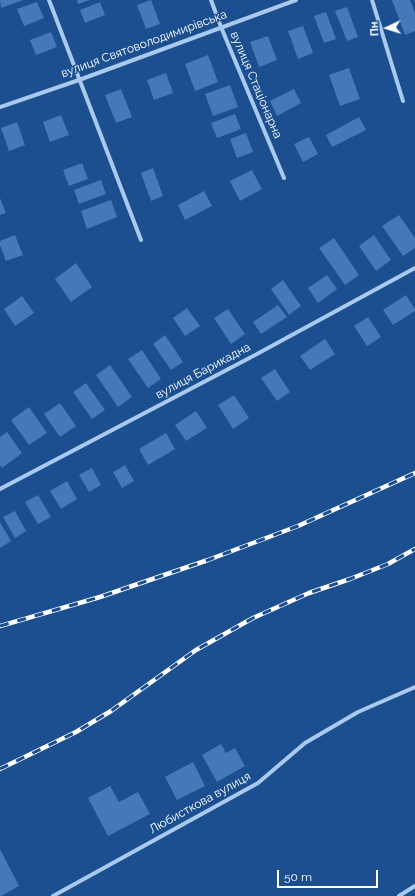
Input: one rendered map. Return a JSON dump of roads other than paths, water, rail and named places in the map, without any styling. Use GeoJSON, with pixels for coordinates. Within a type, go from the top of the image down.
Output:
{"type":"FeatureCollection","features":[{"type":"Feature","properties":{"kind":"street"},"geometry":{"type":"LineString","coordinates":[[49,0],[141,240]]}},
{"type":"Feature","properties":{"kind":"street","name":"вулиця Стаціонарна"},"geometry":{"type":"LineString","coordinates":[[211,0],[284,178]]}},
{"type":"Feature","properties":{"kind":"street","name":"вулиця Святоволодимирівська"},"geometry":{"type":"LineString","coordinates":[[0,107],[79,80],[296,0]]}},
{"type":"Feature","properties":{"kind":"street"},"geometry":{"type":"LineString","coordinates":[[372,0],[403,101]]}},
{"type":"Feature","properties":{"kind":"street","name":"вулиця Барикадна"},"geometry":{"type":"LineString","coordinates":[[0,489],[257,354],[415,268]]}},
{"type":"Feature","properties":{"kind":"street","name":"Любисткова вулиця"},"geometry":{"type":"LineString","coordinates":[[53,896],[258,784],[311,739],[358,712],[415,687]]}},
{"type":"Feature","properties":{"kind":"street"},"geometry":{"type":"LineString","coordinates":[[399,896],[415,886]]}},
{"type":"Feature","properties":{"kind":"railway"},"geometry":{"type":"LineString","coordinates":[[0,626],[100,597],[208,560],[298,526],[415,473]]}},
{"type":"Feature","properties":{"kind":"railway"},"geometry":{"type":"LineString","coordinates":[[0,769],[76,732],[111,711],[196,650],[253,618],[309,593],[388,564],[415,549]]}}]}
